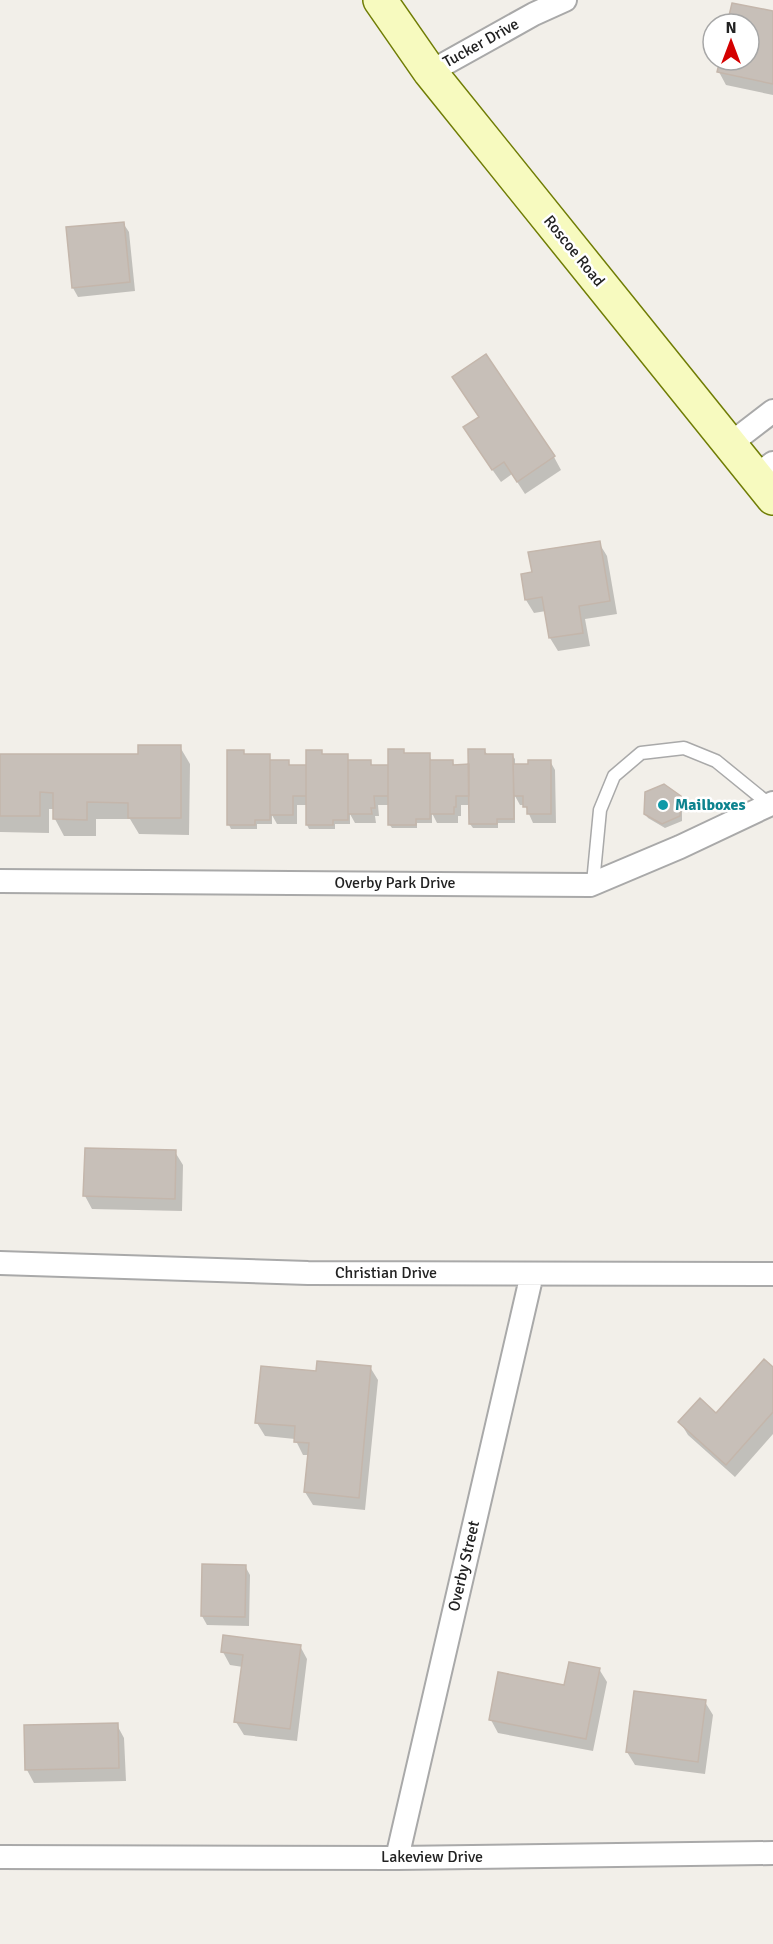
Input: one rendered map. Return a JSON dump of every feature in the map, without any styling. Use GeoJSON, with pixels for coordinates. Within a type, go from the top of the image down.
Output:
{"type":"FeatureCollection","features":[{"type":"Feature","properties":{"kind":"main road","name":"Roscoe Road"},"geometry":{"type":"LineString","coordinates":[[380,0],[430,72],[730,444],[767,479]]}},
{"type":"Feature","properties":{"kind":"street","name":"Tucker Drive"},"geometry":{"type":"LineString","coordinates":[[430,72],[534,14],[565,0]]}},
{"type":"Feature","properties":{"kind":"street"},"geometry":{"type":"LineString","coordinates":[[730,444],[773,411]]}},
{"type":"Feature","properties":{"kind":"street","name":"Overby Park Drive"},"geometry":{"type":"LineString","coordinates":[[0,881],[578,885],[593,883],[680,847],[772,804]]}},
{"type":"Feature","properties":{"kind":"street","name":"Christian Drive"},"geometry":{"type":"LineString","coordinates":[[0,1263],[308,1273],[773,1274]]}},
{"type":"Feature","properties":{"kind":"street","name":"Overby Street"},"geometry":{"type":"LineString","coordinates":[[397,1858],[532,1274]]}},
{"type":"Feature","properties":{"kind":"street","name":"Lakeview Drive"},"geometry":{"type":"LineString","coordinates":[[0,1857],[397,1858],[773,1853]]}},
{"type":"Feature","properties":{"kind":"lane"},"geometry":{"type":"LineString","coordinates":[[593,883],[600,810],[614,776],[641,753],[684,748],[716,761],[772,804]]}},
{"type":"Feature","properties":{"kind":"building"},"geometry":{"type":"Polygon","coordinates":[[[732,3],[773,11],[773,84],[717,72],[761,72],[761,12],[730,12],[732,3]]]}},
{"type":"Feature","properties":{"kind":"building"},"geometry":{"type":"Polygon","coordinates":[[[124,222],[130,282],[72,288],[66,227],[124,222]]]}},
{"type":"Feature","properties":{"kind":"building"},"geometry":{"type":"Polygon","coordinates":[[[486,354],[555,456],[517,482],[504,462],[492,470],[463,427],[479,417],[452,377],[486,354]]]}},
{"type":"Feature","properties":{"kind":"building"},"geometry":{"type":"Polygon","coordinates":[[[600,541],[610,601],[579,606],[583,633],[549,638],[542,597],[525,600],[521,574],[532,572],[528,552],[600,541]]]}},
{"type":"Feature","properties":{"kind":"building"},"geometry":{"type":"Polygon","coordinates":[[[138,745],[181,745],[181,818],[128,818],[128,803],[87,802],[87,820],[53,819],[53,793],[40,792],[40,816],[0,816],[0,754],[138,754],[138,745]]]}},
{"type":"Feature","properties":{"kind":"building"},"geometry":{"type":"Polygon","coordinates":[[[388,749],[404,749],[404,753],[430,753],[430,819],[416,819],[416,825],[388,825],[388,749]]]}},
{"type":"Feature","properties":{"kind":"building"},"geometry":{"type":"Polygon","coordinates":[[[468,749],[485,749],[485,754],[513,754],[514,819],[497,819],[497,824],[469,824],[468,749]]]}},
{"type":"Feature","properties":{"kind":"building"},"geometry":{"type":"Polygon","coordinates":[[[227,750],[244,750],[244,754],[270,754],[270,820],[255,820],[255,825],[227,825],[227,750]]]}},
{"type":"Feature","properties":{"kind":"building"},"geometry":{"type":"Polygon","coordinates":[[[306,750],[322,750],[322,754],[348,754],[348,820],[333,820],[333,825],[306,825],[306,750]]]}},
{"type":"Feature","properties":{"kind":"building"},"geometry":{"type":"Polygon","coordinates":[[[270,760],[289,760],[289,765],[306,765],[306,796],[293,796],[293,815],[270,815],[270,760]]]}},
{"type":"Feature","properties":{"kind":"building"},"geometry":{"type":"Polygon","coordinates":[[[348,760],[371,760],[371,765],[388,765],[388,796],[374,796],[375,808],[371,808],[372,814],[348,814],[348,760]]]}},
{"type":"Feature","properties":{"kind":"building"},"geometry":{"type":"Polygon","coordinates":[[[430,760],[453,760],[453,765],[469,764],[469,796],[456,796],[454,814],[430,814],[430,760]]]}},
{"type":"Feature","properties":{"kind":"building"},"geometry":{"type":"Polygon","coordinates":[[[528,760],[551,760],[551,814],[527,814],[527,807],[523,807],[523,796],[514,796],[513,764],[528,764],[528,760]]]}},
{"type":"Feature","properties":{"kind":"building","name":"Mailboxes"},"geometry":{"type":"Polygon","coordinates":[[[664,784],[681,796],[680,816],[662,824],[644,814],[645,792],[664,784]]]}},
{"type":"Feature","properties":{"kind":"building"},"geometry":{"type":"Polygon","coordinates":[[[85,1148],[176,1150],[175,1199],[83,1196],[85,1148]]]}},
{"type":"Feature","properties":{"kind":"building"},"geometry":{"type":"Polygon","coordinates":[[[764,1359],[773,1367],[773,1412],[726,1465],[678,1422],[700,1398],[716,1413],[764,1359]]]}},
{"type":"Feature","properties":{"kind":"building"},"geometry":{"type":"Polygon","coordinates":[[[317,1361],[371,1366],[359,1498],[304,1492],[309,1443],[294,1442],[295,1426],[255,1423],[261,1366],[316,1371],[317,1361]]]}},
{"type":"Feature","properties":{"kind":"building"},"geometry":{"type":"Polygon","coordinates":[[[202,1564],[246,1565],[245,1617],[201,1616],[202,1564]]]}},
{"type":"Feature","properties":{"kind":"building"},"geometry":{"type":"Polygon","coordinates":[[[223,1635],[301,1645],[290,1729],[234,1722],[243,1655],[221,1652],[223,1635]]]}},
{"type":"Feature","properties":{"kind":"building"},"geometry":{"type":"Polygon","coordinates":[[[569,1662],[600,1668],[586,1739],[489,1720],[498,1672],[564,1685],[569,1662]]]}},
{"type":"Feature","properties":{"kind":"building"},"geometry":{"type":"Polygon","coordinates":[[[634,1691],[706,1700],[698,1762],[626,1752],[634,1691]]]}},
{"type":"Feature","properties":{"kind":"building"},"geometry":{"type":"Polygon","coordinates":[[[118,1723],[119,1768],[25,1770],[24,1725],[118,1723]]]}},
{"type":"Feature","properties":{"kind":"place","name":"Mailboxes"},"geometry":{"type":"Point","coordinates":[663,805]}}]}
